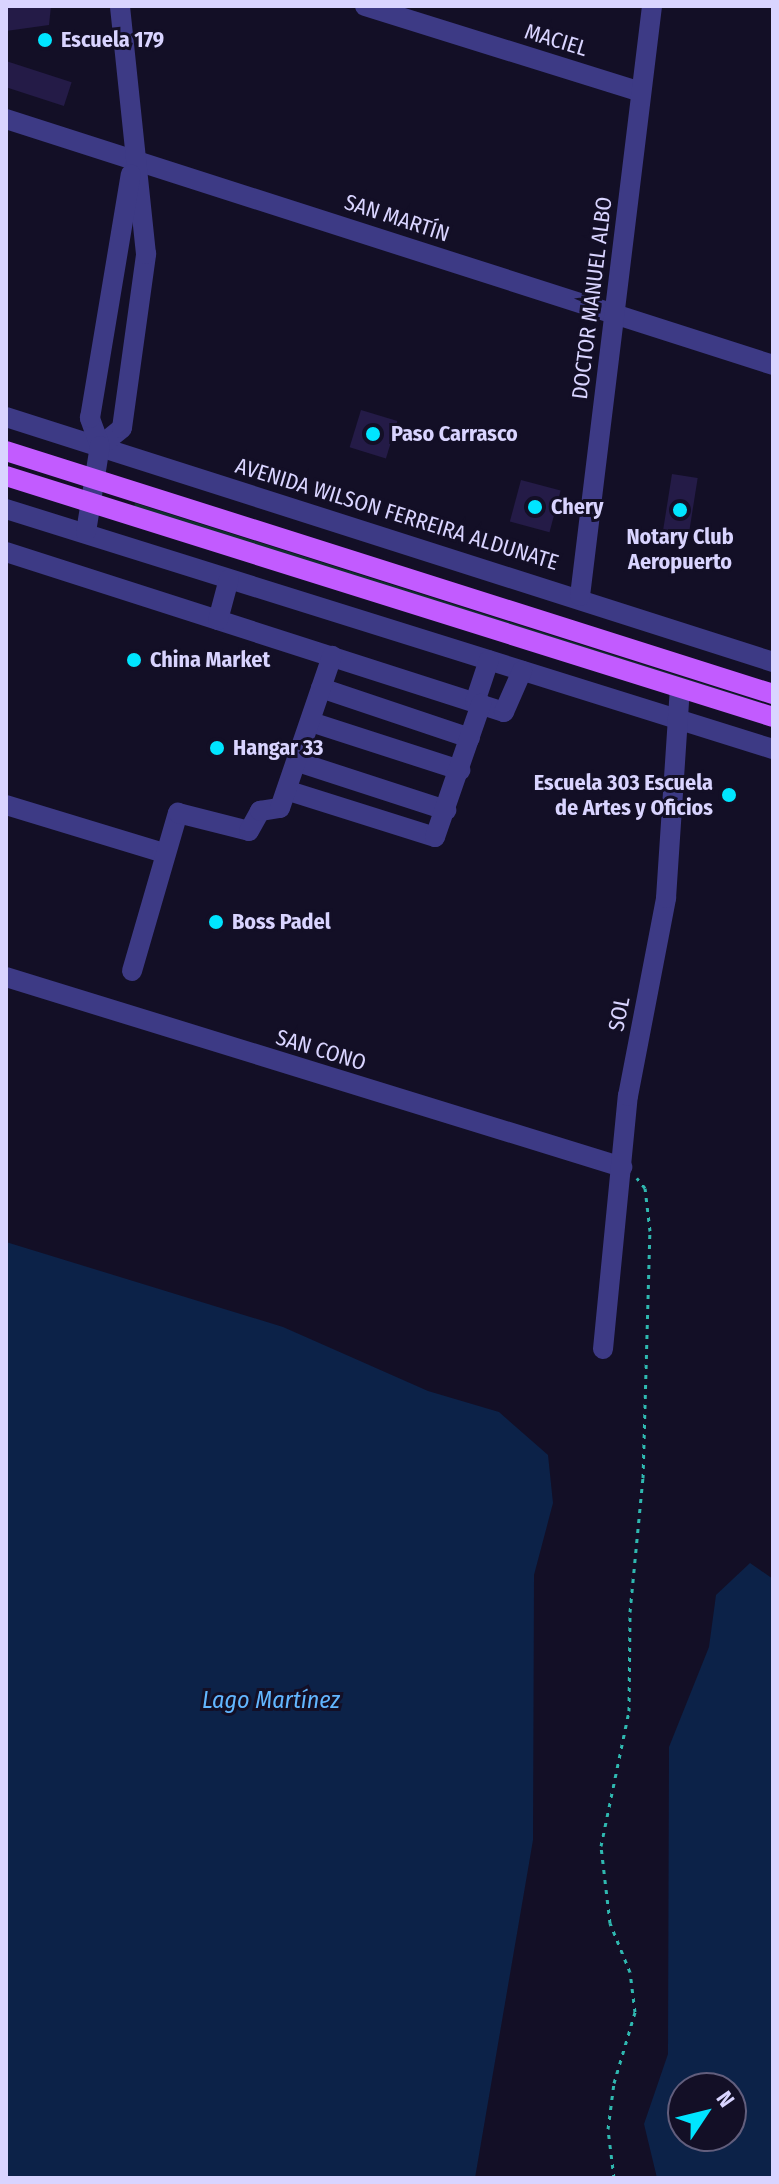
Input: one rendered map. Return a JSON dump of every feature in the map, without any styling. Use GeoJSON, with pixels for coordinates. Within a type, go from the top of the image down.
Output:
{"type":"FeatureCollection","features":[{"type":"Feature","properties":{"kind":"main road"},"geometry":{"type":"LineString","coordinates":[[6,451],[773,694]]}},
{"type":"Feature","properties":{"kind":"main road"},"geometry":{"type":"LineString","coordinates":[[6,476],[773,717]]}},
{"type":"Feature","properties":{"kind":"street"},"geometry":{"type":"LineString","coordinates":[[100,446],[122,428],[146,254],[120,6]]}},
{"type":"Feature","properties":{"kind":"street","name":"MACIEL"},"geometry":{"type":"LineString","coordinates":[[365,6],[641,92]]}},
{"type":"Feature","properties":{"kind":"street","name":"DOCTOR MANUEL ALBO"},"geometry":{"type":"LineString","coordinates":[[580,596],[652,6]]}},
{"type":"Feature","properties":{"kind":"street","name":"SAN MARTÍN"},"geometry":{"type":"LineString","coordinates":[[6,119],[773,365]]}},
{"type":"Feature","properties":{"kind":"street"},"geometry":{"type":"LineString","coordinates":[[86,532],[100,446],[90,418],[134,159]]}},
{"type":"Feature","properties":{"kind":"street","name":"AVENIDA WILSON FERREIRA ALDUNATE"},"geometry":{"type":"LineString","coordinates":[[6,417],[580,596],[773,662]]}},
{"type":"Feature","properties":{"kind":"street"},"geometry":{"type":"LineString","coordinates":[[6,509],[773,749]]}},
{"type":"Feature","properties":{"kind":"street"},"geometry":{"type":"LineString","coordinates":[[6,552],[508,710],[522,671]]}},
{"type":"Feature","properties":{"kind":"street"},"geometry":{"type":"LineString","coordinates":[[218,620],[229,579]]}},
{"type":"Feature","properties":{"kind":"street"},"geometry":{"type":"LineString","coordinates":[[132,971],[178,813],[249,831],[260,811],[280,808],[289,791],[332,656]]}},
{"type":"Feature","properties":{"kind":"street"},"geometry":{"type":"LineString","coordinates":[[289,791],[435,837],[470,738],[489,660]]}},
{"type":"Feature","properties":{"kind":"street"},"geometry":{"type":"LineString","coordinates":[[321,688],[470,738]]}},
{"type":"Feature","properties":{"kind":"street","name":"SOL"},"geometry":{"type":"LineString","coordinates":[[603,1349],[628,1096],[666,898],[680,688]]}},
{"type":"Feature","properties":{"kind":"street"},"geometry":{"type":"LineString","coordinates":[[311,722],[460,770]]}},
{"type":"Feature","properties":{"kind":"street"},"geometry":{"type":"LineString","coordinates":[[298,762],[446,810]]}},
{"type":"Feature","properties":{"kind":"street"},"geometry":{"type":"LineString","coordinates":[[6,805],[164,853]]}},
{"type":"Feature","properties":{"kind":"street","name":"SAN CONO"},"geometry":{"type":"LineString","coordinates":[[6,977],[622,1167]]}},
{"type":"Feature","properties":{"kind":"path"},"geometry":{"type":"LineString","coordinates":[[614,2178],[608,2129],[614,2083],[635,2012],[630,1972],[610,1923],[601,1846],[629,1711],[630,1612],[643,1478],[650,1231],[645,1188],[622,1167]]}},
{"type":"Feature","properties":{"kind":"green space"},"geometry":{"type":"Polygon","coordinates":[[[135,503],[761,702],[762,703],[134,507],[135,503]]]}},
{"type":"Feature","properties":{"kind":"water","name":"Lago Martínez"},"geometry":{"type":"Polygon","coordinates":[[[6,1242],[283,1327],[428,1391],[499,1412],[548,1455],[553,1503],[534,1575],[533,1840],[475,2178],[6,2178],[6,1242]]]}},
{"type":"Feature","properties":{"kind":"water"},"geometry":{"type":"Polygon","coordinates":[[[750,1563],[773,1579],[773,2178],[657,2178],[644,2124],[668,2054],[669,1747],[709,1647],[716,1595],[750,1563]]]}},
{"type":"Feature","properties":{"kind":"building"},"geometry":{"type":"Polygon","coordinates":[[[6,6],[51,6],[49,25],[6,31],[6,6]]]}},
{"type":"Feature","properties":{"kind":"building"},"geometry":{"type":"Polygon","coordinates":[[[6,61],[72,82],[64,106],[6,87],[6,61]]]}},
{"type":"Feature","properties":{"kind":"building","name":"Paso Carrasco"},"geometry":{"type":"Polygon","coordinates":[[[361,410],[397,421],[386,458],[350,447],[361,410]]]}},
{"type":"Feature","properties":{"kind":"building","name":"Notary Club Aeropuerto"},"geometry":{"type":"Polygon","coordinates":[[[672,474],[698,478],[687,546],[661,542],[672,474]]]}},
{"type":"Feature","properties":{"kind":"building","name":"Chery"},"geometry":{"type":"Polygon","coordinates":[[[521,480],[561,491],[549,532],[510,522],[521,480]]]}},
{"type":"Feature","properties":{"kind":"place","name":"Escuela 179"},"geometry":{"type":"Point","coordinates":[45,40]}},
{"type":"Feature","properties":{"kind":"place","name":"Paso Carrasco"},"geometry":{"type":"Point","coordinates":[373,434]}},
{"type":"Feature","properties":{"kind":"place","name":"Chery"},"geometry":{"type":"Point","coordinates":[535,507]}},
{"type":"Feature","properties":{"kind":"place","name":"Notary Club Aeropuerto"},"geometry":{"type":"Point","coordinates":[680,510]}},
{"type":"Feature","properties":{"kind":"place","name":"China Market"},"geometry":{"type":"Point","coordinates":[134,660]}},
{"type":"Feature","properties":{"kind":"place","name":"Hangar 33"},"geometry":{"type":"Point","coordinates":[217,748]}},
{"type":"Feature","properties":{"kind":"place","name":"Escuela 303 Escuela de Artes y Oficios"},"geometry":{"type":"Point","coordinates":[729,795]}},
{"type":"Feature","properties":{"kind":"place","name":"Boss Padel"},"geometry":{"type":"Point","coordinates":[216,922]}}]}
